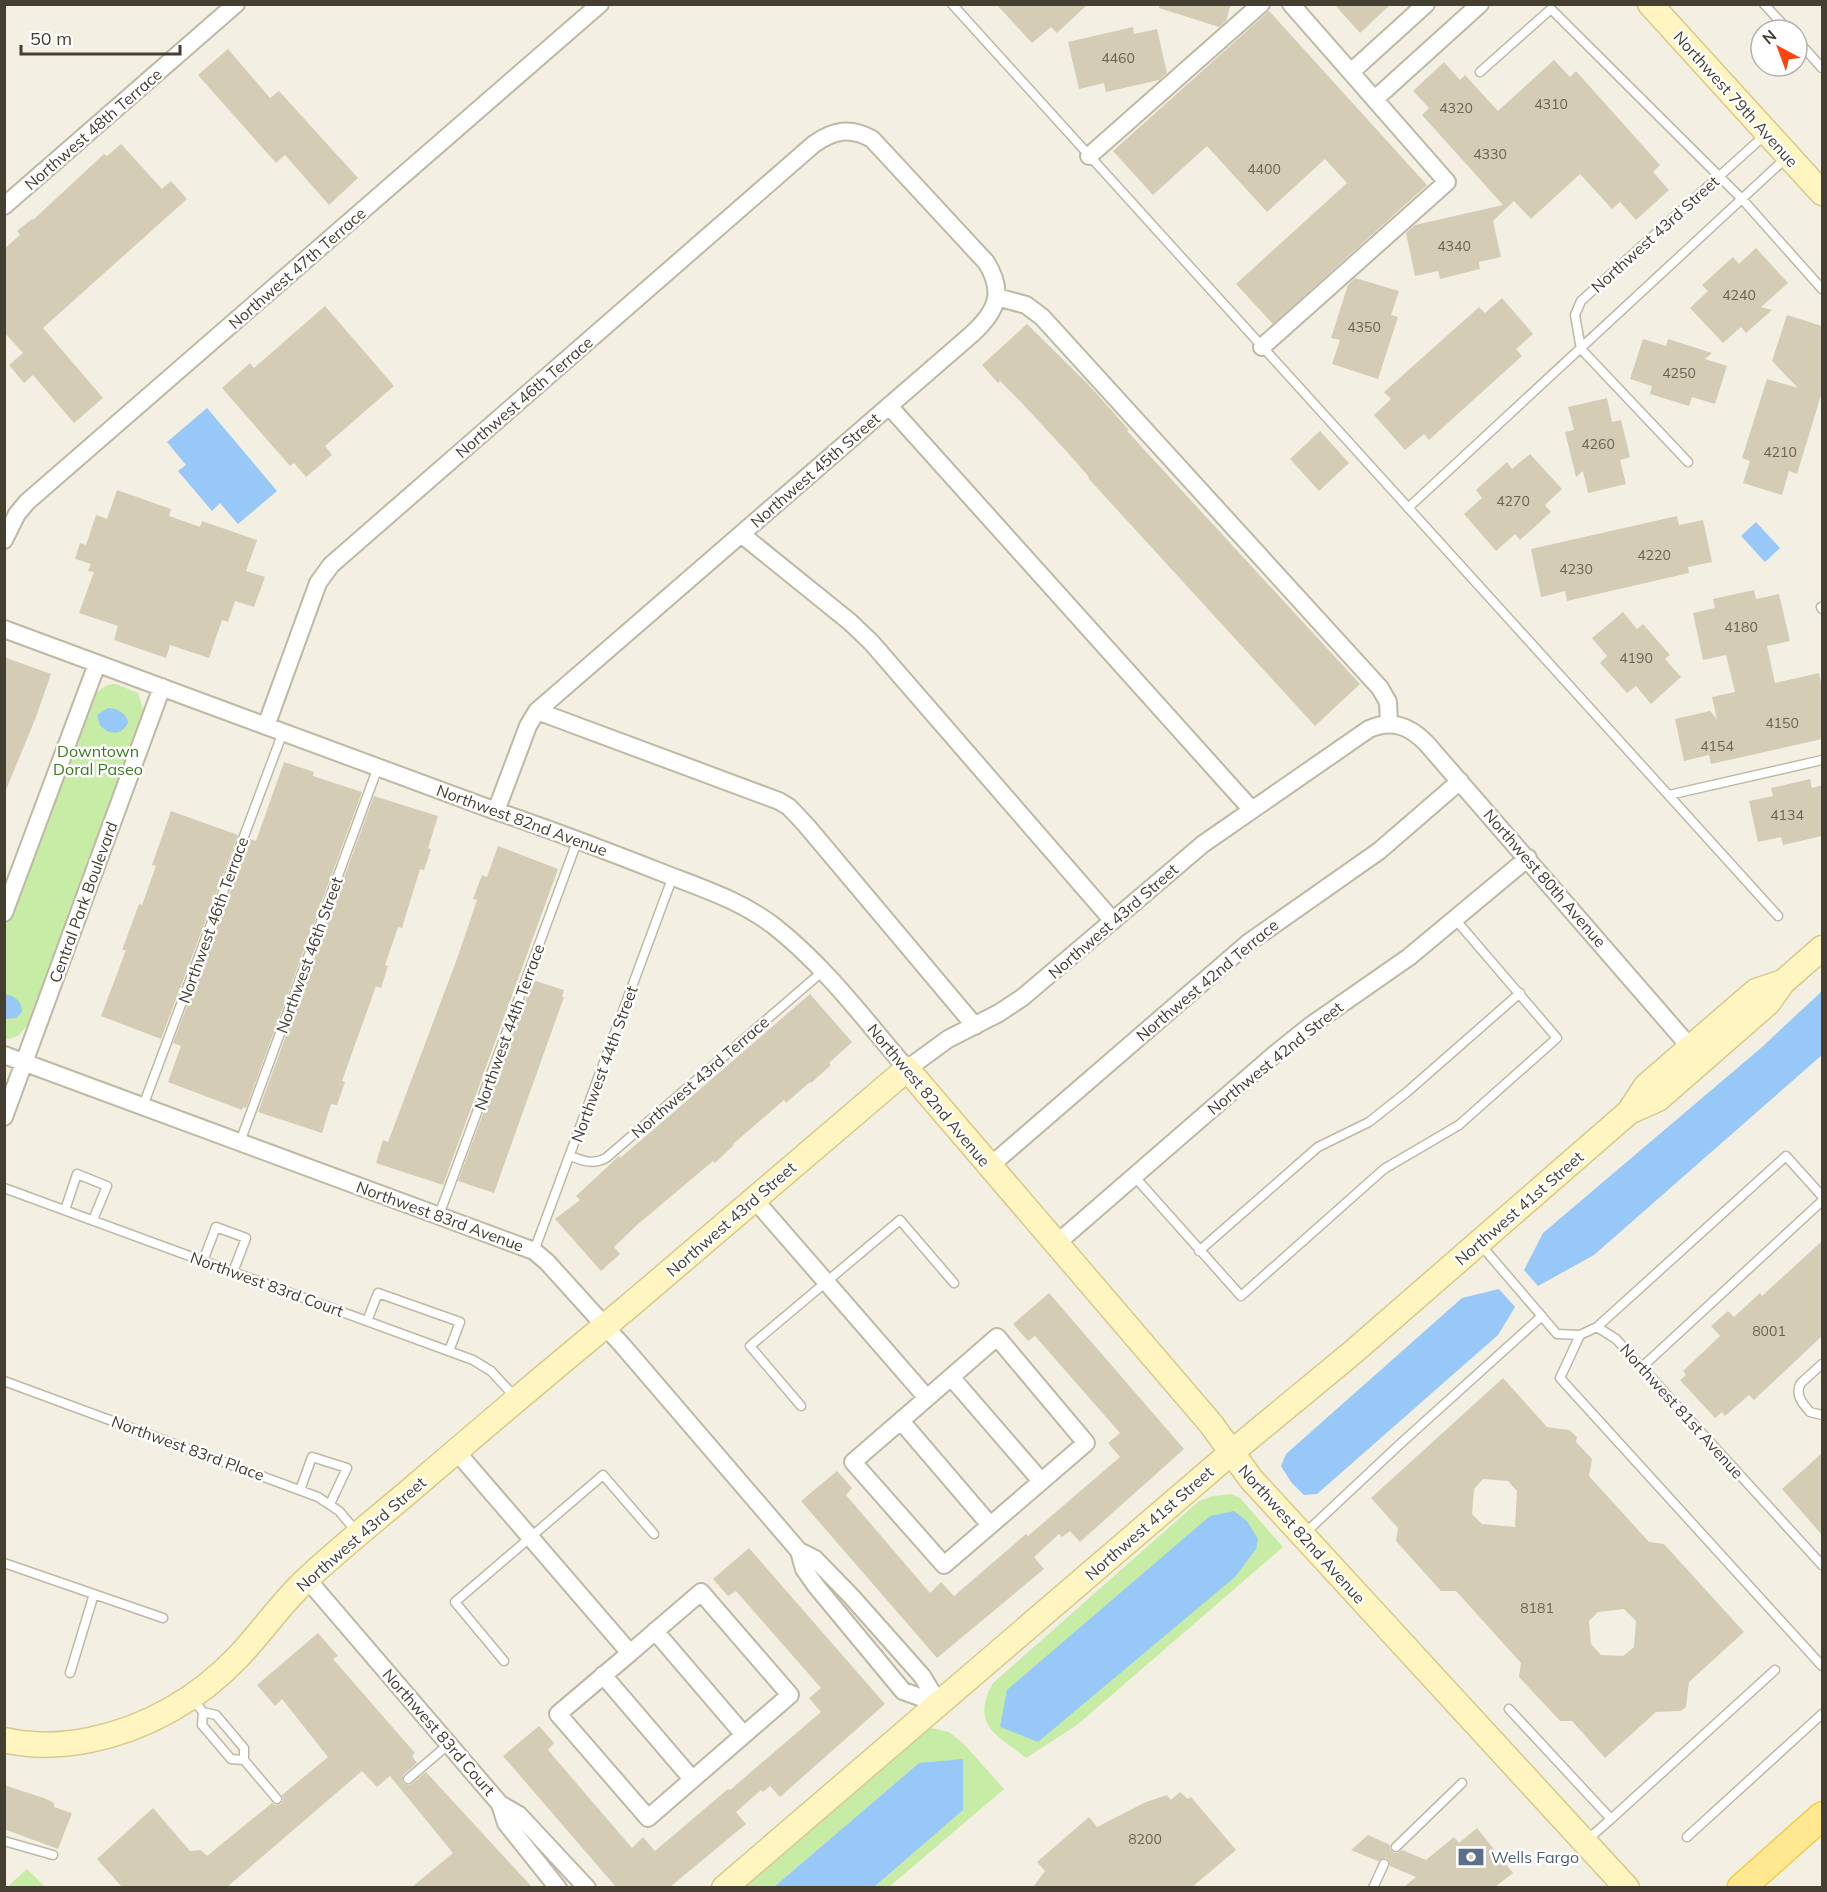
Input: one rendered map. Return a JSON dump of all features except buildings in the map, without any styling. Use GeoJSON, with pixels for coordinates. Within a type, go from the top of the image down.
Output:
{"type":"FeatureCollection","features":[{"type":"Feature","properties":{"kind":"main road"},"geometry":{"type":"LineString","coordinates":[[1742,1887],[1822,1816]]}},
{"type":"Feature","properties":{"kind":"street","name":"Northwest 48th Terrace"},"geometry":{"type":"LineString","coordinates":[[4,206],[236,4]]}},
{"type":"Feature","properties":{"kind":"street","name":"Northwest 47th Terrace"},"geometry":{"type":"LineString","coordinates":[[4,540],[17,514],[27,502],[600,4]]}},
{"type":"Feature","properties":{"kind":"street"},"geometry":{"type":"LineString","coordinates":[[1089,156],[1261,4]]}},
{"type":"Feature","properties":{"kind":"street"},"geometry":{"type":"LineString","coordinates":[[1262,347],[1448,182],[1291,4]]}},
{"type":"Feature","properties":{"kind":"street"},"geometry":{"type":"LineString","coordinates":[[1351,72],[1426,4]]}},
{"type":"Feature","properties":{"kind":"street"},"geometry":{"type":"LineString","coordinates":[[1375,99],[1480,4]]}},
{"type":"Feature","properties":{"kind":"street","name":"Northwest 79th Avenue"},"geometry":{"type":"LineString","coordinates":[[1654,6],[1822,193]]}},
{"type":"Feature","properties":{"kind":"street","name":"Northwest 46th Terrace"},"geometry":{"type":"LineString","coordinates":[[266,726],[318,584],[331,564],[814,144],[833,133],[842,131],[856,132],[872,139],[986,262],[995,276],[997,297]]}},
{"type":"Feature","properties":{"kind":"street"},"geometry":{"type":"LineString","coordinates":[[997,297],[1026,305],[1042,317],[1205,494],[1380,688],[1388,702],[1389,724]]}},
{"type":"Feature","properties":{"kind":"street","name":"Northwest 45th Street"},"geometry":{"type":"LineString","coordinates":[[496,811],[528,726],[537,711],[981,325],[994,307],[997,297]]}},
{"type":"Feature","properties":{"kind":"street"},"geometry":{"type":"LineString","coordinates":[[889,406],[1251,809]]}},
{"type":"Feature","properties":{"kind":"street"},"geometry":{"type":"LineString","coordinates":[[741,534],[850,622],[871,642],[1113,921]]}},
{"type":"Feature","properties":{"kind":"street","name":"Northwest 82nd Avenue"},"geometry":{"type":"LineString","coordinates":[[4,629],[496,811],[578,839],[724,896],[756,914],[800,947],[908,1069],[1211,1424],[1251,1479],[1627,1887]]}},
{"type":"Feature","properties":{"kind":"street"},"geometry":{"type":"LineString","coordinates":[[4,913],[98,664]]}},
{"type":"Feature","properties":{"kind":"street","name":"Central Park Boulevard"},"geometry":{"type":"LineString","coordinates":[[4,1118],[162,687]]}},
{"type":"Feature","properties":{"kind":"street"},"geometry":{"type":"LineString","coordinates":[[537,711],[779,801],[789,807],[975,1026]]}},
{"type":"Feature","properties":{"kind":"street","name":"Northwest 80th Avenue"},"geometry":{"type":"LineString","coordinates":[[1389,724],[1414,731],[1528,858],[1690,1047]]}},
{"type":"Feature","properties":{"kind":"street","name":"Northwest 43rd Street"},"geometry":{"type":"LineString","coordinates":[[4,1740],[41,1744],[67,1743],[95,1738],[123,1731],[197,1704],[307,1579],[908,1069],[948,1039],[975,1026],[1023,997],[1203,844],[1251,809],[1359,734],[1375,726],[1389,724]]}},
{"type":"Feature","properties":{"kind":"street","name":"Northwest 42nd Terrace"},"geometry":{"type":"LineString","coordinates":[[990,1166],[1248,943],[1379,851],[1460,781]]}},
{"type":"Feature","properties":{"kind":"street","name":"Northwest 42nd Street"},"geometry":{"type":"LineString","coordinates":[[1056,1244],[1293,1039],[1401,963],[1528,858]]}},
{"type":"Feature","properties":{"kind":"street","name":"Northwest 41st Street"},"geometry":{"type":"LineString","coordinates":[[1629,1112],[1658,1099],[1768,1003],[1783,982],[1822,948]]}},
{"type":"Feature","properties":{"kind":"street","name":"Northwest 41st Street"},"geometry":{"type":"LineString","coordinates":[[724,1887],[1479,1243],[1629,1112],[1646,1086],[1690,1047],[1756,991],[1783,982]]}},
{"type":"Feature","properties":{"kind":"street","name":"Northwest 83rd Avenue"},"geometry":{"type":"LineString","coordinates":[[4,1055],[534,1251],[547,1262],[604,1326],[799,1551],[815,1559],[851,1596],[921,1676],[939,1704]]}},
{"type":"Feature","properties":{"kind":"street"},"geometry":{"type":"LineString","coordinates":[[754,1199],[927,1398]]}},
{"type":"Feature","properties":{"kind":"street"},"geometry":{"type":"LineString","coordinates":[[997,1337],[1086,1443],[944,1565],[854,1462],[927,1398],[997,1337]]}},
{"type":"Feature","properties":{"kind":"street"},"geometry":{"type":"LineString","coordinates":[[951,1377],[1041,1481]]}},
{"type":"Feature","properties":{"kind":"street"},"geometry":{"type":"LineString","coordinates":[[901,1421],[990,1525]]}},
{"type":"Feature","properties":{"kind":"street"},"geometry":{"type":"LineString","coordinates":[[456,1451],[630,1653]]}},
{"type":"Feature","properties":{"kind":"street","name":"Northwest 83rd Avenue"},"geometry":{"type":"LineString","coordinates":[[799,1551],[804,1569],[816,1586],[903,1690],[939,1704]]}},
{"type":"Feature","properties":{"kind":"street","name":"Northwest 83rd Court"},"geometry":{"type":"LineString","coordinates":[[307,1579],[500,1804],[519,1815],[587,1887]]}},
{"type":"Feature","properties":{"kind":"street"},"geometry":{"type":"LineString","coordinates":[[701,1592],[790,1695],[648,1818],[558,1714],[630,1653],[701,1592]]}},
{"type":"Feature","properties":{"kind":"street"},"geometry":{"type":"LineString","coordinates":[[655,1631],[744,1735]]}},
{"type":"Feature","properties":{"kind":"street"},"geometry":{"type":"LineString","coordinates":[[603,1675],[692,1779]]}},
{"type":"Feature","properties":{"kind":"street","name":"Northwest 83rd Court"},"geometry":{"type":"LineString","coordinates":[[500,1804],[506,1823],[558,1887]]}},
{"type":"Feature","properties":{"kind":"lane"},"geometry":{"type":"LineString","coordinates":[[952,4],[1778,916]]}},
{"type":"Feature","properties":{"kind":"lane"},"geometry":{"type":"LineString","coordinates":[[1764,4],[1777,18]]}},
{"type":"Feature","properties":{"kind":"lane"},"geometry":{"type":"LineString","coordinates":[[1480,72],[1551,9],[1743,200],[1822,289]]}},
{"type":"Feature","properties":{"kind":"lane"},"geometry":{"type":"LineString","coordinates":[[1809,53],[1822,68]]}},
{"type":"Feature","properties":{"kind":"lane","name":"Northwest 43rd Street"},"geometry":{"type":"LineString","coordinates":[[1581,349],[1575,315],[1581,301],[1767,133]]}},
{"type":"Feature","properties":{"kind":"lane","name":"Northwest 43rd Street"},"geometry":{"type":"LineString","coordinates":[[1408,508],[1788,156]]}},
{"type":"Feature","properties":{"kind":"lane"},"geometry":{"type":"LineString","coordinates":[[1581,349],[1688,462]]}},
{"type":"Feature","properties":{"kind":"lane","name":"Northwest 46th Terrace"},"geometry":{"type":"LineString","coordinates":[[143,1106],[283,732]]}},
{"type":"Feature","properties":{"kind":"lane"},"geometry":{"type":"LineString","coordinates":[[1669,795],[1822,760]]}},
{"type":"Feature","properties":{"kind":"lane","name":"Northwest 46th Street"},"geometry":{"type":"LineString","coordinates":[[240,1142],[378,767]]}},
{"type":"Feature","properties":{"kind":"lane","name":"Northwest 44th Terrace"},"geometry":{"type":"LineString","coordinates":[[439,1215],[578,839]]}},
{"type":"Feature","properties":{"kind":"lane","name":"Northwest 44th Street"},"geometry":{"type":"LineString","coordinates":[[534,1251],[673,876]]}},
{"type":"Feature","properties":{"kind":"lane"},"geometry":{"type":"LineString","coordinates":[[1134,1176],[1240,1296],[1384,1169],[1459,1125],[1557,1038],[1455,919]]}},
{"type":"Feature","properties":{"kind":"lane","name":"Northwest 43rd Terrace"},"geometry":{"type":"LineString","coordinates":[[570,1156],[587,1162],[606,1158],[823,971]]}},
{"type":"Feature","properties":{"kind":"lane"},"geometry":{"type":"LineString","coordinates":[[1199,1251],[1318,1147],[1369,1122],[1407,1092],[1520,993]]}},
{"type":"Feature","properties":{"kind":"lane"},"geometry":{"type":"LineString","coordinates":[[1479,1243],[1557,1334],[1580,1335],[1597,1327],[1786,1156],[1822,1196]]}},
{"type":"Feature","properties":{"kind":"lane"},"geometry":{"type":"LineString","coordinates":[[64,1210],[77,1174],[107,1186],[93,1220]]}},
{"type":"Feature","properties":{"kind":"lane","name":"Northwest 83rd Court"},"geometry":{"type":"LineString","coordinates":[[4,1188],[486,1366],[517,1399]]}},
{"type":"Feature","properties":{"kind":"lane"},"geometry":{"type":"LineString","coordinates":[[1642,1367],[1822,1201]]}},
{"type":"Feature","properties":{"kind":"lane"},"geometry":{"type":"LineString","coordinates":[[801,1406],[750,1346],[900,1220],[954,1283]]}},
{"type":"Feature","properties":{"kind":"lane"},"geometry":{"type":"LineString","coordinates":[[203,1260],[216,1227],[246,1238],[233,1272]]}},
{"type":"Feature","properties":{"kind":"lane"},"geometry":{"type":"LineString","coordinates":[[367,1321],[378,1293],[460,1322],[449,1351]]}},
{"type":"Feature","properties":{"kind":"lane"},"geometry":{"type":"LineString","coordinates":[[1302,1536],[1332,1506],[1542,1316]]}},
{"type":"Feature","properties":{"kind":"lane","name":"Northwest 81st Avenue"},"geometry":{"type":"LineString","coordinates":[[1597,1327],[1616,1339],[1822,1565]]}},
{"type":"Feature","properties":{"kind":"lane"},"geometry":{"type":"LineString","coordinates":[[1580,1335],[1560,1378],[1822,1666]]}},
{"type":"Feature","properties":{"kind":"lane"},"geometry":{"type":"LineString","coordinates":[[1822,1365],[1801,1383],[1798,1387],[1798,1395],[1810,1412],[1822,1415]]}},
{"type":"Feature","properties":{"kind":"lane","name":"Northwest 83rd Place"},"geometry":{"type":"LineString","coordinates":[[4,1381],[300,1490],[330,1504],[359,1534]]}},
{"type":"Feature","properties":{"kind":"lane"},"geometry":{"type":"LineString","coordinates":[[300,1490],[312,1457],[347,1468],[330,1504]]}},
{"type":"Feature","properties":{"kind":"lane"},"geometry":{"type":"LineString","coordinates":[[504,1661],[455,1602],[603,1475],[654,1534]]}},
{"type":"Feature","properties":{"kind":"lane"},"geometry":{"type":"LineString","coordinates":[[4,1563],[163,1618]]}},
{"type":"Feature","properties":{"kind":"lane"},"geometry":{"type":"LineString","coordinates":[[70,1673],[94,1594]]}},
{"type":"Feature","properties":{"kind":"lane"},"geometry":{"type":"LineString","coordinates":[[1585,1842],[1775,1670]]}},
{"type":"Feature","properties":{"kind":"lane"},"geometry":{"type":"LineString","coordinates":[[197,1704],[202,1725],[231,1759],[244,1760]]}},
{"type":"Feature","properties":{"kind":"lane"},"geometry":{"type":"LineString","coordinates":[[197,1704],[216,1715],[243,1748],[244,1760],[277,1799]]}},
{"type":"Feature","properties":{"kind":"lane"},"geometry":{"type":"LineString","coordinates":[[1509,1709],[1611,1819]]}},
{"type":"Feature","properties":{"kind":"lane"},"geometry":{"type":"LineString","coordinates":[[1687,1837],[1822,1714]]}},
{"type":"Feature","properties":{"kind":"lane"},"geometry":{"type":"LineString","coordinates":[[408,1779],[449,1744]]}},
{"type":"Feature","properties":{"kind":"lane"},"geometry":{"type":"LineString","coordinates":[[1396,1847],[1462,1783]]}},
{"type":"Feature","properties":{"kind":"lane"},"geometry":{"type":"LineString","coordinates":[[4,1841],[53,1855]]}},
{"type":"Feature","properties":{"kind":"lane"},"geometry":{"type":"LineString","coordinates":[[1373,1887],[1384,1863]]}},
{"type":"Feature","properties":{"kind":"green space","name":"Downtown Doral Paseo"},"geometry":{"type":"Polygon","coordinates":[[[116,684],[138,693],[144,712],[33,1019],[18,1036],[4,1040],[4,931],[88,705],[103,688],[116,684]]]}},
{"type":"Feature","properties":{"kind":"green space"},"geometry":{"type":"Polygon","coordinates":[[[1231,1494],[1240,1498],[1283,1547],[1077,1725],[1026,1758],[996,1735],[985,1719],[984,1709],[993,1683],[1199,1501],[1213,1496],[1231,1494]]]}},
{"type":"Feature","properties":{"kind":"green space"},"geometry":{"type":"Polygon","coordinates":[[[931,1728],[949,1732],[964,1744],[1004,1789],[889,1887],[874,1887],[962,1810],[919,1763],[774,1887],[734,1888],[912,1736],[931,1728]]]}},
{"type":"Feature","properties":{"kind":"green space"},"geometry":{"type":"Polygon","coordinates":[[[27,1869],[45,1887],[7,1887],[27,1869]]]}},
{"type":"Feature","properties":{"kind":"water"},"geometry":{"type":"Polygon","coordinates":[[[207,408],[277,491],[238,524],[220,503],[212,511],[178,471],[186,465],[167,442],[207,408]]]}},
{"type":"Feature","properties":{"kind":"water"},"geometry":{"type":"Polygon","coordinates":[[[1756,522],[1780,548],[1765,562],[1741,536],[1756,522]]]}},
{"type":"Feature","properties":{"kind":"water"},"geometry":{"type":"Polygon","coordinates":[[[108,708],[115,709],[125,716],[128,722],[125,728],[115,733],[101,726],[98,714],[108,708]]]}},
{"type":"Feature","properties":{"kind":"water"},"geometry":{"type":"Polygon","coordinates":[[[1822,991],[1822,1055],[1594,1255],[1538,1286],[1524,1270],[1543,1233],[1761,1048],[1822,991]]]}},
{"type":"Feature","properties":{"kind":"water"},"geometry":{"type":"Polygon","coordinates":[[[5,994],[15,998],[21,1005],[22,1012],[16,1018],[5,1019],[5,994]]]}},
{"type":"Feature","properties":{"kind":"water"},"geometry":{"type":"Polygon","coordinates":[[[1499,1289],[1515,1307],[1498,1335],[1317,1494],[1304,1495],[1291,1482],[1281,1466],[1286,1454],[1462,1298],[1499,1289]]]}},
{"type":"Feature","properties":{"kind":"water"},"geometry":{"type":"Polygon","coordinates":[[[1234,1511],[1247,1521],[1258,1539],[1256,1549],[1235,1577],[1038,1742],[1000,1727],[1007,1690],[1210,1516],[1234,1511]]]}},
{"type":"Feature","properties":{"kind":"water"},"geometry":{"type":"Polygon","coordinates":[[[963,1759],[963,1810],[874,1887],[774,1887],[919,1763],[963,1759]]]}},
{"type":"Feature","properties":{"kind":"place","name":"Wells Fargo"},"geometry":{"type":"Point","coordinates":[1471,1857]}}]}
